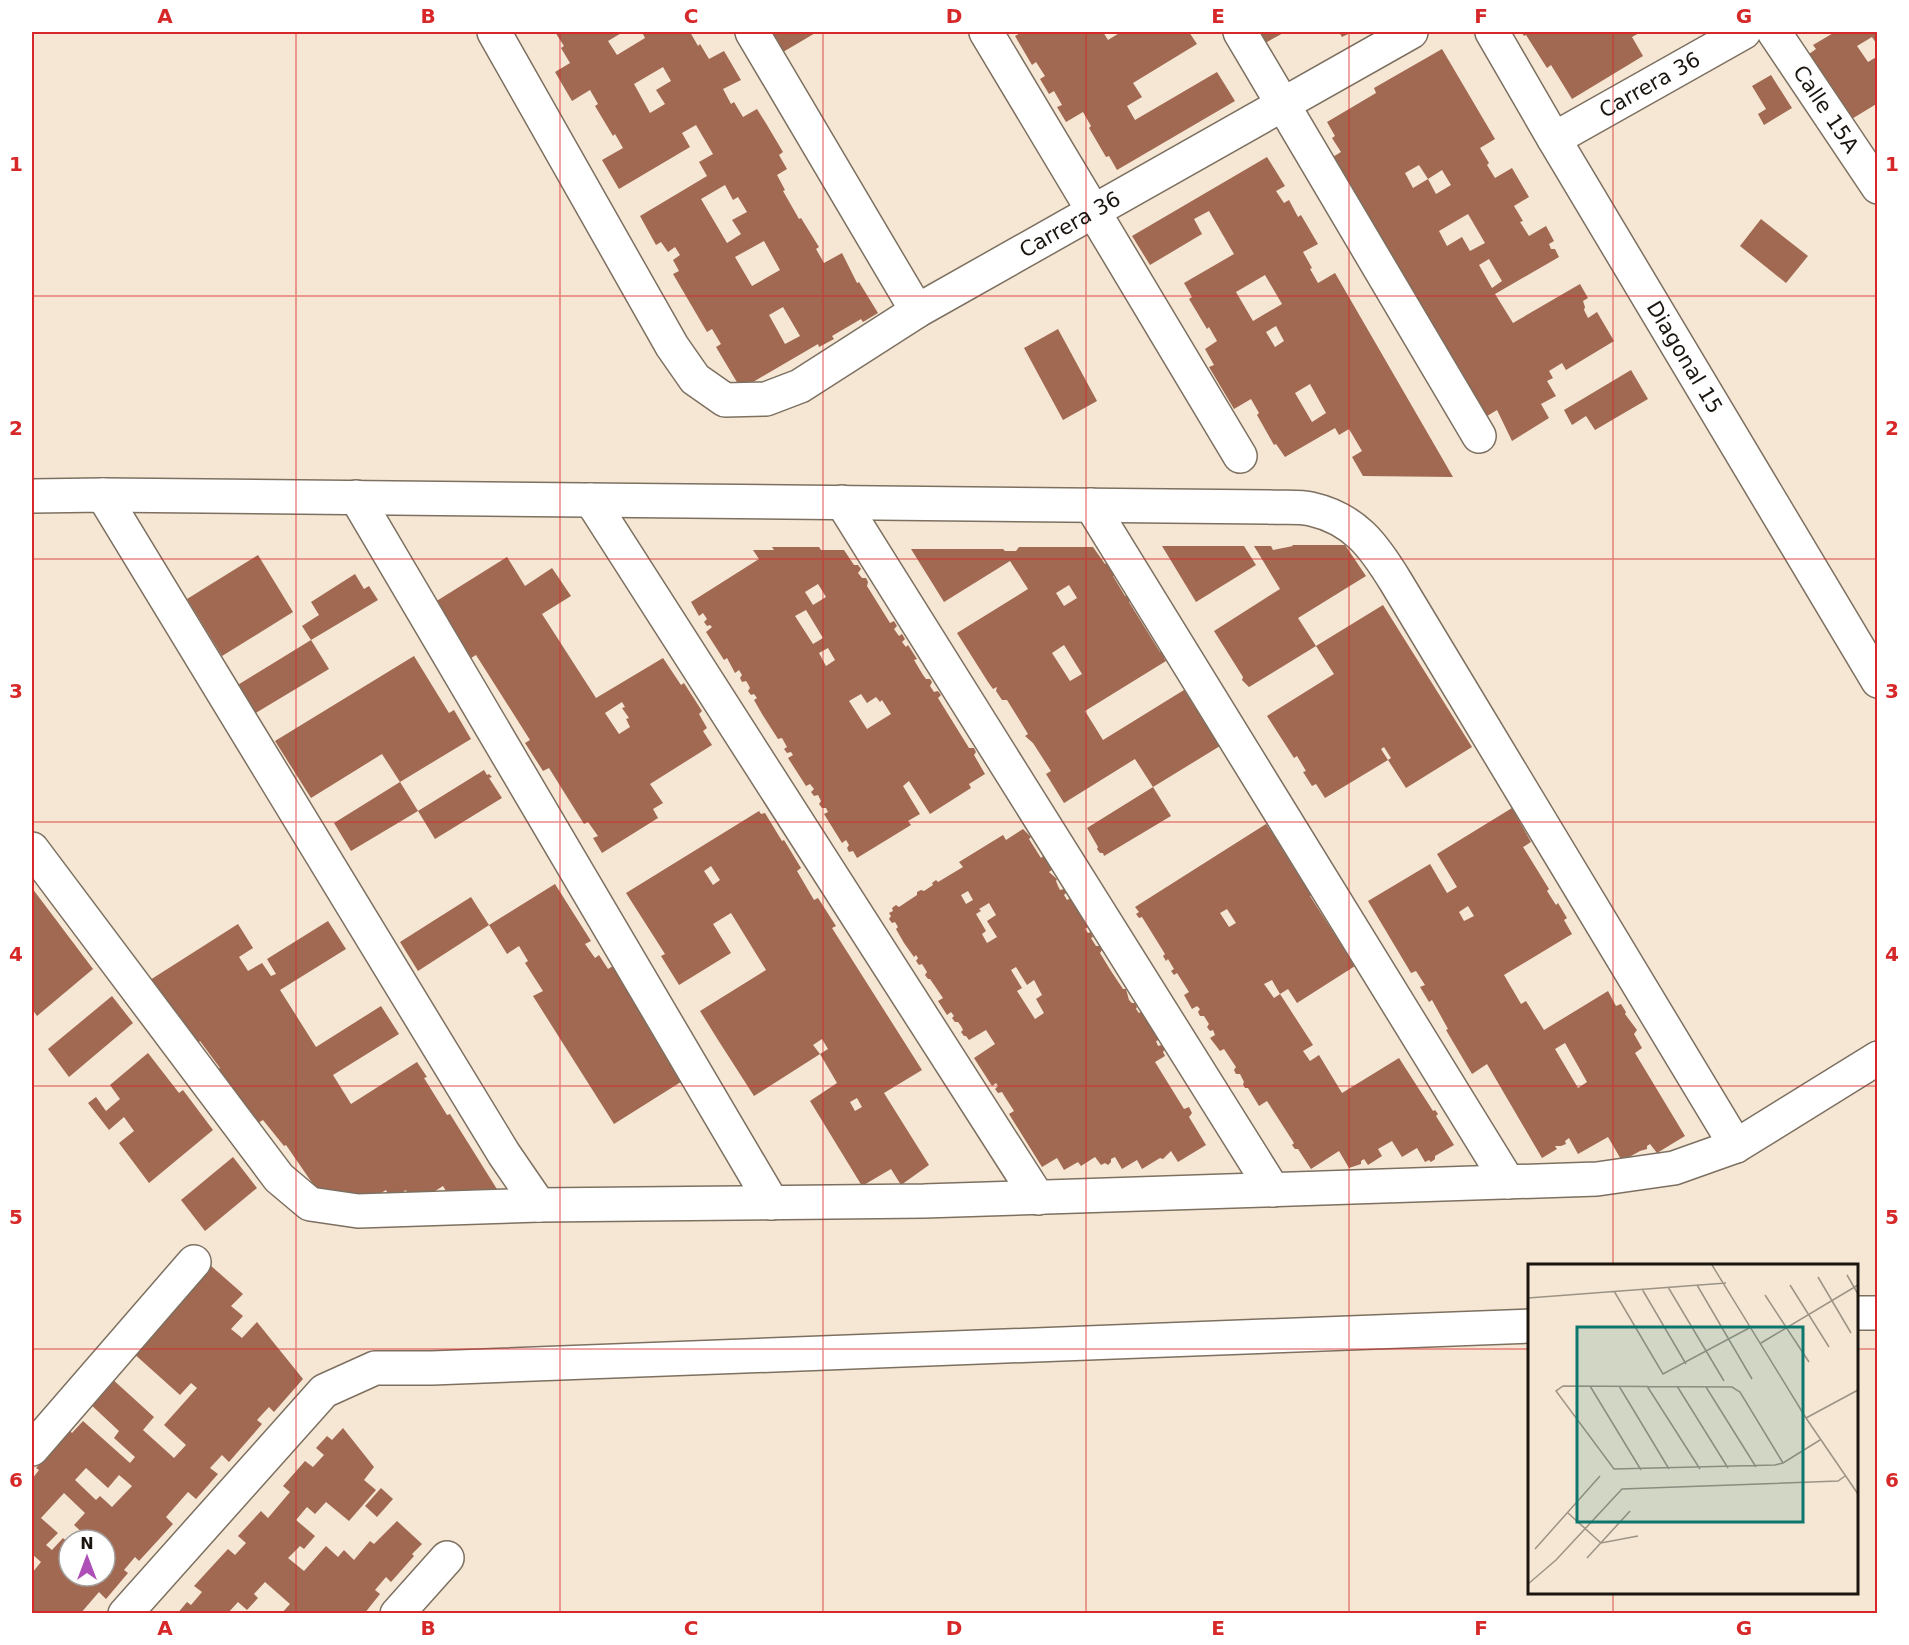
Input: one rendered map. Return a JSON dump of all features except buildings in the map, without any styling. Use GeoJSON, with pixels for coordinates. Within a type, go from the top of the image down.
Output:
{"type":"FeatureCollection","features":[{"type":"Feature","properties":{"kind":"street","name":"Carrera 36"},"geometry":{"type":"LineString","coordinates":[[494,32],[672,346],[695,380],[725,400],[766,399],[800,386],[917,311],[1411,32]]}},
{"type":"Feature","properties":{"kind":"street"},"geometry":{"type":"LineString","coordinates":[[752,32],[917,311]]}},
{"type":"Feature","properties":{"kind":"street"},"geometry":{"type":"LineString","coordinates":[[986,32],[1240,456]]}},
{"type":"Feature","properties":{"kind":"street"},"geometry":{"type":"LineString","coordinates":[[1240,32],[1479,436]]}},
{"type":"Feature","properties":{"kind":"street","name":"Diagonal 15"},"geometry":{"type":"LineString","coordinates":[[1492,32],[1878,681]]}},
{"type":"Feature","properties":{"kind":"street","name":"Carrera 36"},"geometry":{"type":"LineString","coordinates":[[1554,139],[1744,32]]}},
{"type":"Feature","properties":{"kind":"street","name":"Calle 15A"},"geometry":{"type":"LineString","coordinates":[[1774,32],[1878,187]]}},
{"type":"Feature","properties":{"kind":"street"},"geometry":{"type":"LineString","coordinates":[[103,495],[504,1154],[539,1205]]}},
{"type":"Feature","properties":{"kind":"street"},"geometry":{"type":"LineString","coordinates":[[32,496],[356,497],[1310,508],[1345,521],[1375,549],[1736,1146]]}},
{"type":"Feature","properties":{"kind":"street"},"geometry":{"type":"LineString","coordinates":[[356,497],[772,1203]]}},
{"type":"Feature","properties":{"kind":"street"},"geometry":{"type":"LineString","coordinates":[[591,500],[1038,1198]]}},
{"type":"Feature","properties":{"kind":"street"},"geometry":{"type":"LineString","coordinates":[[842,502],[1273,1190]]}},
{"type":"Feature","properties":{"kind":"street"},"geometry":{"type":"LineString","coordinates":[[1091,505],[1508,1182]]}},
{"type":"Feature","properties":{"kind":"street"},"geometry":{"type":"LineString","coordinates":[[32,849],[279,1178],[309,1204],[358,1211],[539,1205],[1038,1198],[1597,1179],[1674,1168],[1736,1146],[1878,1058]]}},
{"type":"Feature","properties":{"kind":"street"},"geometry":{"type":"LineString","coordinates":[[32,1449],[194,1262]]}},
{"type":"Feature","properties":{"kind":"street"},"geometry":{"type":"LineString","coordinates":[[1858,1313],[1878,1312]]}},
{"type":"Feature","properties":{"kind":"street"},"geometry":{"type":"LineString","coordinates":[[124,1614],[324,1391],[375,1368],[432,1368],[1528,1326]]}},
{"type":"Feature","properties":{"kind":"street"},"geometry":{"type":"LineString","coordinates":[[397,1614],[447,1558]]}}]}
